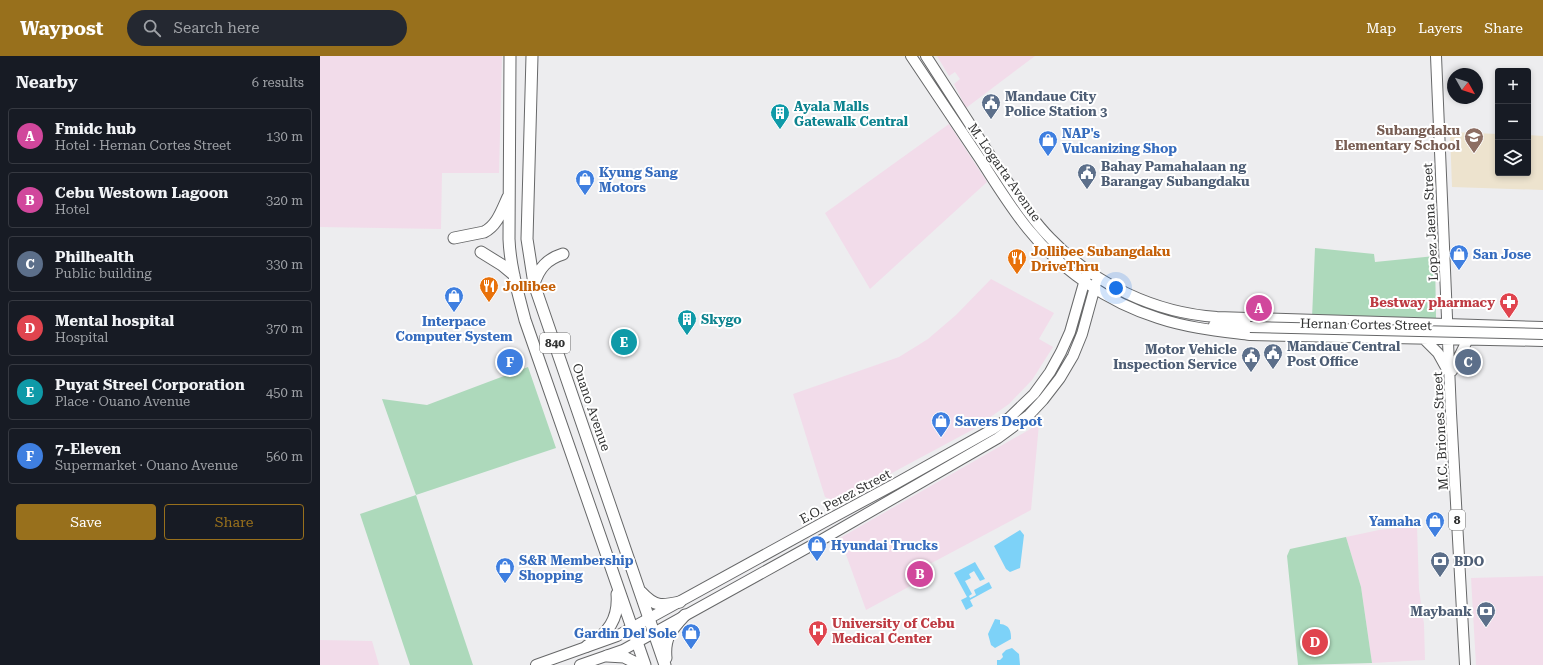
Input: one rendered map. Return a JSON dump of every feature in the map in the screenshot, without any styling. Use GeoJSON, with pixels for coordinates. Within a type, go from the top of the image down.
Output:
{"type":"FeatureCollection","features":[{"type":"Feature","properties":{"kind":"highway","name":"840"},"geometry":{"type":"LineString","coordinates":[[510,56],[510,252],[514,275],[525,320],[645,665]]}},
{"type":"Feature","properties":{"kind":"highway","name":"Ouano Avenue"},"geometry":{"type":"LineString","coordinates":[[532,56],[527,239],[534,284],[666,665]]}},
{"type":"Feature","properties":{"kind":"highway"},"geometry":{"type":"LineString","coordinates":[[454,238],[488,230],[496,223],[509,194]]}},
{"type":"Feature","properties":{"kind":"highway"},"geometry":{"type":"LineString","coordinates":[[482,252],[502,264],[514,275]]}},
{"type":"Feature","properties":{"kind":"highway"},"geometry":{"type":"LineString","coordinates":[[534,284],[536,276],[547,262],[554,257],[563,254]]}},
{"type":"Feature","properties":{"kind":"highway"},"geometry":{"type":"LineString","coordinates":[[588,646],[604,635],[614,619],[618,601],[615,580]]}},
{"type":"Feature","properties":{"kind":"highway"},"geometry":{"type":"LineString","coordinates":[[640,590],[650,600],[657,604],[663,605],[680,602]]}},
{"type":"Feature","properties":{"kind":"highway"},"geometry":{"type":"LineString","coordinates":[[666,665],[666,640],[671,630],[685,616]]}},
{"type":"Feature","properties":{"kind":"highway"},"geometry":{"type":"LineString","coordinates":[[607,656],[624,657],[640,665]]}},
{"type":"Feature","properties":{"kind":"main road","name":"M. Logarta Avenue"},"geometry":{"type":"LineString","coordinates":[[911,56],[1027,228],[1054,258],[1095,289]]}},
{"type":"Feature","properties":{"kind":"main road","name":"M. Logarta Avenue"},"geometry":{"type":"LineString","coordinates":[[926,56],[973,130],[1034,220],[1055,243],[1087,270],[1098,277]]}},
{"type":"Feature","properties":{"kind":"main road","name":"Lopez Jaena Street"},"geometry":{"type":"LineString","coordinates":[[1436,56],[1448,339]]}},
{"type":"Feature","properties":{"kind":"main road","name":"E.O. Perez Street"},"geometry":{"type":"LineString","coordinates":[[536,665],[617,636],[895,484],[1009,418],[1038,389],[1050,372],[1070,332],[1087,270]]}},
{"type":"Feature","properties":{"kind":"main road","name":"E.O. Perez Street"},"geometry":{"type":"LineString","coordinates":[[580,665],[623,650],[816,543],[1004,434],[1029,415],[1060,378],[1073,356],[1082,334],[1098,277]]}},
{"type":"Feature","properties":{"kind":"main road","name":"Hernan Cortes Street"},"geometry":{"type":"LineString","coordinates":[[1098,277],[1116,288],[1146,302],[1192,315],[1215,324]]}},
{"type":"Feature","properties":{"kind":"main road","name":"Hernan Cortes Street"},"geometry":{"type":"LineString","coordinates":[[1095,289],[1146,314],[1190,326],[1250,335],[1543,341]]}},
{"type":"Feature","properties":{"kind":"main road","name":"Hernan Cortes Street"},"geometry":{"type":"LineString","coordinates":[[1192,315],[1250,320],[1543,327]]}},
{"type":"Feature","properties":{"kind":"main road","name":"Hernan Cortes Street"},"geometry":{"type":"LineString","coordinates":[[1190,326],[1215,324],[1250,327],[1543,334]]}},
{"type":"Feature","properties":{"kind":"main road"},"geometry":{"type":"LineString","coordinates":[[1424,338],[1438,353],[1450,375]]}},
{"type":"Feature","properties":{"kind":"main road","name":"M.C. Briones Street"},"geometry":{"type":"LineString","coordinates":[[1448,339],[1465,665]]}},
{"type":"Feature","properties":{"kind":"main road"},"geometry":{"type":"LineString","coordinates":[[1450,375],[1456,360],[1468,339]]}},
{"type":"Feature","properties":{"kind":"main road"},"geometry":{"type":"LineString","coordinates":[[968,443],[974,452]]}},
{"type":"Feature","properties":{"kind":"shaded area"},"geometry":{"type":"Polygon","coordinates":[[[320,56],[502,56],[499,173],[442,173],[441,229],[320,227],[320,56]]]}},
{"type":"Feature","properties":{"kind":"shaded area"},"geometry":{"type":"Polygon","coordinates":[[[937,56],[1035,56],[966,108],[954,84],[960,79],[955,72],[949,76],[937,56]]]}},
{"type":"Feature","properties":{"kind":"shaded area"},"geometry":{"type":"Polygon","coordinates":[[[949,124],[987,182],[870,289],[825,213],[949,124]]]}},
{"type":"Feature","properties":{"kind":"shaded area","name":"Subangdaku Elementary School"},"geometry":{"type":"Polygon","coordinates":[[[1450,132],[1495,134],[1495,176],[1531,176],[1531,135],[1543,136],[1543,190],[1452,187],[1450,132]]]}},
{"type":"Feature","properties":{"kind":"shaded area"},"geometry":{"type":"Polygon","coordinates":[[[991,279],[1054,313],[1039,339],[1053,347],[1032,380],[1009,404],[972,430],[836,503],[825,497],[793,394],[899,357],[928,339],[956,315],[991,279]]]}},
{"type":"Feature","properties":{"kind":"shaded area"},"geometry":{"type":"Polygon","coordinates":[[[1039,424],[1031,510],[911,574],[914,584],[866,610],[840,538],[1039,424]]]}},
{"type":"Feature","properties":{"kind":"shaded area"},"geometry":{"type":"Polygon","coordinates":[[[1417,526],[1419,589],[1424,624],[1425,660],[1372,663],[1361,587],[1346,537],[1379,530],[1417,526]]]}},
{"type":"Feature","properties":{"kind":"shaded area"},"geometry":{"type":"Polygon","coordinates":[[[1543,576],[1543,665],[1476,665],[1471,578],[1543,576]]]}},
{"type":"Feature","properties":{"kind":"shaded area"},"geometry":{"type":"Polygon","coordinates":[[[320,640],[372,641],[379,665],[320,665],[320,640]]]}},
{"type":"Feature","properties":{"kind":"green space"},"geometry":{"type":"Polygon","coordinates":[[[1315,248],[1374,254],[1375,262],[1435,256],[1436,318],[1312,318],[1315,248]]]}},
{"type":"Feature","properties":{"kind":"green space"},"geometry":{"type":"Polygon","coordinates":[[[528,367],[556,448],[416,495],[382,399],[427,405],[528,367]]]}},
{"type":"Feature","properties":{"kind":"green space"},"geometry":{"type":"Polygon","coordinates":[[[416,495],[473,665],[410,665],[360,514],[416,495]]]}},
{"type":"Feature","properties":{"kind":"green space"},"geometry":{"type":"Polygon","coordinates":[[[1346,537],[1361,587],[1372,663],[1298,665],[1287,556],[1290,549],[1346,537]]]}},
{"type":"Feature","properties":{"kind":"water"},"geometry":{"type":"Polygon","coordinates":[[[1020,530],[1024,535],[1020,568],[1010,572],[1006,569],[994,546],[1020,530]]]}},
{"type":"Feature","properties":{"kind":"water"},"geometry":{"type":"Polygon","coordinates":[[[975,562],[985,579],[980,581],[974,571],[969,574],[971,578],[965,581],[972,594],[969,596],[970,598],[976,595],[974,590],[989,582],[992,588],[970,600],[973,606],[966,610],[961,600],[967,597],[954,573],[975,562]]]}},
{"type":"Feature","properties":{"kind":"water"},"geometry":{"type":"Polygon","coordinates":[[[995,619],[1000,620],[1000,624],[1008,627],[1011,639],[995,648],[991,645],[988,634],[995,619]]]}},
{"type":"Feature","properties":{"kind":"water"},"geometry":{"type":"Polygon","coordinates":[[[1012,648],[1019,654],[1020,665],[997,665],[997,660],[1000,660],[1003,657],[1002,654],[1006,650],[1012,648]]]}},
{"type":"Feature","properties":{"kind":"place","name":"Mandaue City Police Station 3"},"geometry":{"type":"Point","coordinates":[991,120]}},
{"type":"Feature","properties":{"kind":"place","name":"Ayala Malls Gatewalk Central"},"geometry":{"type":"Point","coordinates":[780,130]}},
{"type":"Feature","properties":{"kind":"place","name":"Subangdaku Elementary School"},"geometry":{"type":"Point","coordinates":[1474,154]}},
{"type":"Feature","properties":{"kind":"place","name":"NAP's Vulcanizing Shop"},"geometry":{"type":"Point","coordinates":[1048,157]}},
{"type":"Feature","properties":{"kind":"place","name":"Bahay Pamahalaan ng Barangay Subangdaku"},"geometry":{"type":"Point","coordinates":[1087,190]}},
{"type":"Feature","properties":{"kind":"place","name":"Kyung Sang Motors"},"geometry":{"type":"Point","coordinates":[585,196]}},
{"type":"Feature","properties":{"kind":"place","name":"San Jose"},"geometry":{"type":"Point","coordinates":[1459,271]}},
{"type":"Feature","properties":{"kind":"place","name":"Jollibee Subangdaku DriveThru"},"geometry":{"type":"Point","coordinates":[1017,275]}},
{"type":"Feature","properties":{"kind":"place","name":"Jollibee"},"geometry":{"type":"Point","coordinates":[489,303]}},
{"type":"Feature","properties":{"kind":"place","name":"Fmidc hub"},"geometry":{"type":"Point","coordinates":[1259,308]}},
{"type":"Feature","properties":{"kind":"place","name":"Interpace Computer System"},"geometry":{"type":"Point","coordinates":[454,313]}},
{"type":"Feature","properties":{"kind":"place","name":"Bestway pharmacy"},"geometry":{"type":"Point","coordinates":[1509,319]}},
{"type":"Feature","properties":{"kind":"place","name":"Skygo"},"geometry":{"type":"Point","coordinates":[687,336]}},
{"type":"Feature","properties":{"kind":"place","name":"Puyat Streel Corporation"},"geometry":{"type":"Point","coordinates":[624,342]}},
{"type":"Feature","properties":{"kind":"place","name":"7-Eleven"},"geometry":{"type":"Point","coordinates":[510,362]}},
{"type":"Feature","properties":{"kind":"place","name":"Philhealth"},"geometry":{"type":"Point","coordinates":[1468,362]}},
{"type":"Feature","properties":{"kind":"place","name":"Mandaue Central Post Office"},"geometry":{"type":"Point","coordinates":[1273,370]}},
{"type":"Feature","properties":{"kind":"place","name":"Motor Vehicle Inspection Service"},"geometry":{"type":"Point","coordinates":[1251,373]}},
{"type":"Feature","properties":{"kind":"place","name":"Savers Depot"},"geometry":{"type":"Point","coordinates":[941,438]}},
{"type":"Feature","properties":{"kind":"place","name":"Yamaha"},"geometry":{"type":"Point","coordinates":[1435,538]}},
{"type":"Feature","properties":{"kind":"place","name":"Hyundai Trucks"},"geometry":{"type":"Point","coordinates":[817,562]}},
{"type":"Feature","properties":{"kind":"place","name":"Cebu Westown Lagoon"},"geometry":{"type":"Point","coordinates":[920,574]}},
{"type":"Feature","properties":{"kind":"place","name":"BDO"},"geometry":{"type":"Point","coordinates":[1440,578]}},
{"type":"Feature","properties":{"kind":"place","name":"S&R Membership Shopping"},"geometry":{"type":"Point","coordinates":[505,584]}},
{"type":"Feature","properties":{"kind":"place","name":"Maybank"},"geometry":{"type":"Point","coordinates":[1486,628]}},
{"type":"Feature","properties":{"kind":"place","name":"Mental hospital"},"geometry":{"type":"Point","coordinates":[1315,642]}},
{"type":"Feature","properties":{"kind":"place","name":"University of Cebu Medical Center"},"geometry":{"type":"Point","coordinates":[818,647]}},
{"type":"Feature","properties":{"kind":"place","name":"Gardin Del Sole"},"geometry":{"type":"Point","coordinates":[691,650]}}]}
